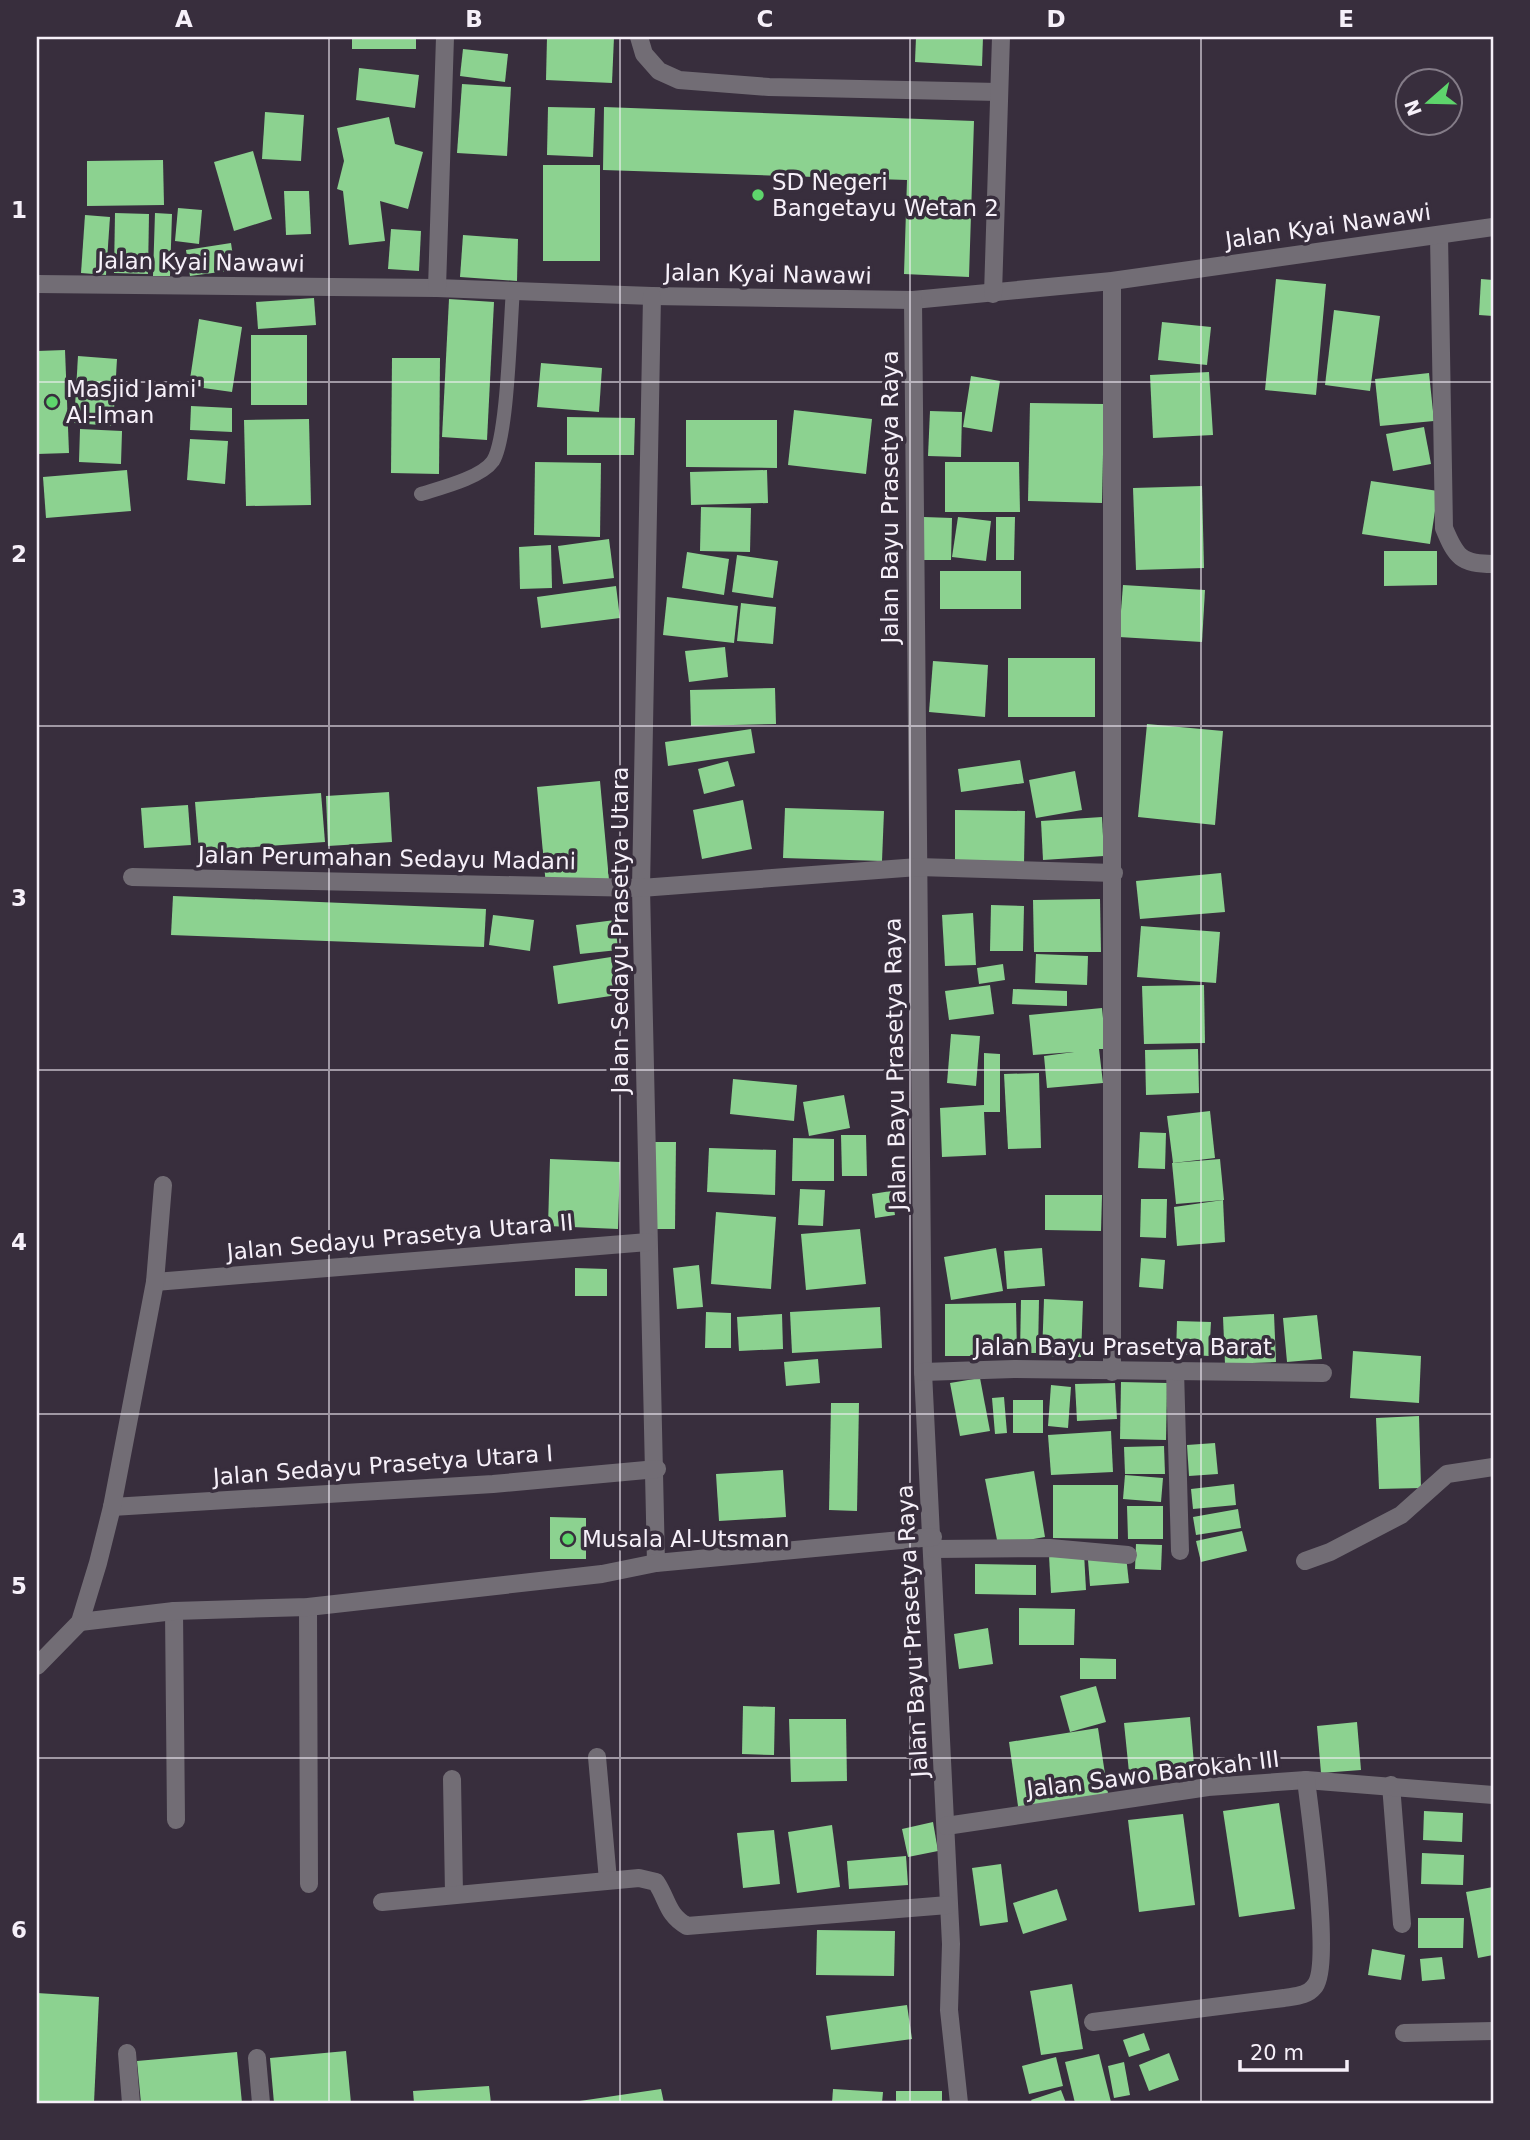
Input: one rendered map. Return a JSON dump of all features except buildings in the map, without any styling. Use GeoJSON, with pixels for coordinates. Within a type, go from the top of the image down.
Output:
{"type":"FeatureCollection","features":[{"type":"Feature","properties":{"kind":"street"},"geometry":{"type":"LineString","coordinates":[[437,288],[445,37]]}},
{"type":"Feature","properties":{"kind":"street"},"geometry":{"type":"LineString","coordinates":[[639,37],[644,54],[659,71],[679,80],[769,87],[998,92]]}},
{"type":"Feature","properties":{"kind":"street"},"geometry":{"type":"LineString","coordinates":[[993,294],[1001,37]]}},
{"type":"Feature","properties":{"kind":"street","name":"Jalan Kyai Nawawi"},"geometry":{"type":"LineString","coordinates":[[37,284],[437,288],[652,296],[913,300],[1112,281],[1493,227]]}},
{"type":"Feature","properties":{"kind":"street"},"geometry":{"type":"LineString","coordinates":[[1439,235],[1444,528],[1455,553],[1472,564],[1493,564]]}},
{"type":"Feature","properties":{"kind":"street"},"geometry":{"type":"LineString","coordinates":[[1112,281],[1112,1372]]}},
{"type":"Feature","properties":{"kind":"street","name":"Jalan Sedayu Prasetya Utara"},"geometry":{"type":"LineString","coordinates":[[652,296],[641,888],[648,1242],[657,1469],[656,1563]]}},
{"type":"Feature","properties":{"kind":"street","name":"Jalan Bayu Prasetya Raya"},"geometry":{"type":"LineString","coordinates":[[913,300],[923,1371],[934,1543],[946,1826],[949,2010],[959,2103]]}},
{"type":"Feature","properties":{"kind":"street","name":"Jalan Perumahan Sedayu Madani"},"geometry":{"type":"LineString","coordinates":[[132,877],[641,888],[918,867],[1114,873]]}},
{"type":"Feature","properties":{"kind":"street"},"geometry":{"type":"LineString","coordinates":[[37,1666],[80,1622],[112,1507],[155,1282],[163,1185]]}},
{"type":"Feature","properties":{"kind":"street","name":"Jalan Sedayu Prasetya Utara II"},"geometry":{"type":"LineString","coordinates":[[155,1282],[648,1242]]}},
{"type":"Feature","properties":{"kind":"street","name":"Jalan Bayu Prasetya Barat"},"geometry":{"type":"LineString","coordinates":[[923,1371],[1014,1369],[1323,1373]]}},
{"type":"Feature","properties":{"kind":"street"},"geometry":{"type":"LineString","coordinates":[[1175,1370],[1180,1551]]}},
{"type":"Feature","properties":{"kind":"street"},"geometry":{"type":"LineString","coordinates":[[1305,1561],[1330,1552],[1401,1515],[1447,1474],[1493,1467]]}},
{"type":"Feature","properties":{"kind":"street","name":"Jalan Sedayu Prasetya Utara I"},"geometry":{"type":"LineString","coordinates":[[112,1507],[493,1484],[657,1469]]}},
{"type":"Feature","properties":{"kind":"street"},"geometry":{"type":"LineString","coordinates":[[80,1622],[174,1611],[309,1607],[603,1574],[656,1563],[934,1543],[1051,1548],[1128,1555]]}},
{"type":"Feature","properties":{"kind":"street"},"geometry":{"type":"LineString","coordinates":[[309,1607],[309,1884]]}},
{"type":"Feature","properties":{"kind":"street"},"geometry":{"type":"LineString","coordinates":[[174,1611],[176,1820]]}},
{"type":"Feature","properties":{"kind":"street"},"geometry":{"type":"LineString","coordinates":[[597,1757],[608,1880]]}},
{"type":"Feature","properties":{"kind":"street"},"geometry":{"type":"LineString","coordinates":[[452,1779],[454,1894]]}},
{"type":"Feature","properties":{"kind":"street"},"geometry":{"type":"LineString","coordinates":[[1093,2022],[1284,1998],[1306,1993],[1315,1986],[1321,1974],[1319,1903],[1306,1780]]}},
{"type":"Feature","properties":{"kind":"street","name":"Jalan Sawo Barokah III"},"geometry":{"type":"LineString","coordinates":[[946,1826],[1208,1787],[1306,1780],[1493,1795]]}},
{"type":"Feature","properties":{"kind":"street"},"geometry":{"type":"LineString","coordinates":[[1391,1785],[1402,1924]]}},
{"type":"Feature","properties":{"kind":"street"},"geometry":{"type":"LineString","coordinates":[[382,1902],[639,1878],[656,1882],[675,1919],[688,1926],[948,1905]]}},
{"type":"Feature","properties":{"kind":"street"},"geometry":{"type":"LineString","coordinates":[[1404,2033],[1493,2031]]}},
{"type":"Feature","properties":{"kind":"street"},"geometry":{"type":"LineString","coordinates":[[127,2053],[131,2103]]}},
{"type":"Feature","properties":{"kind":"street"},"geometry":{"type":"LineString","coordinates":[[257,2058],[261,2103]]}},
{"type":"Feature","properties":{"kind":"lane"},"geometry":{"type":"LineString","coordinates":[[421,495],[464,481],[492,462],[501,438],[513,290]]}},
{"type":"Feature","properties":{"kind":"place","name":"SD Negeri Bangetayu Wetan 2"},"geometry":{"type":"Point","coordinates":[758,195]}},
{"type":"Feature","properties":{"kind":"place","name":"Masjid Jami' Al-Iman"},"geometry":{"type":"Point","coordinates":[52,402]}},
{"type":"Feature","properties":{"kind":"place","name":"Musala Al-Utsman"},"geometry":{"type":"Point","coordinates":[568,1539]}}]}
